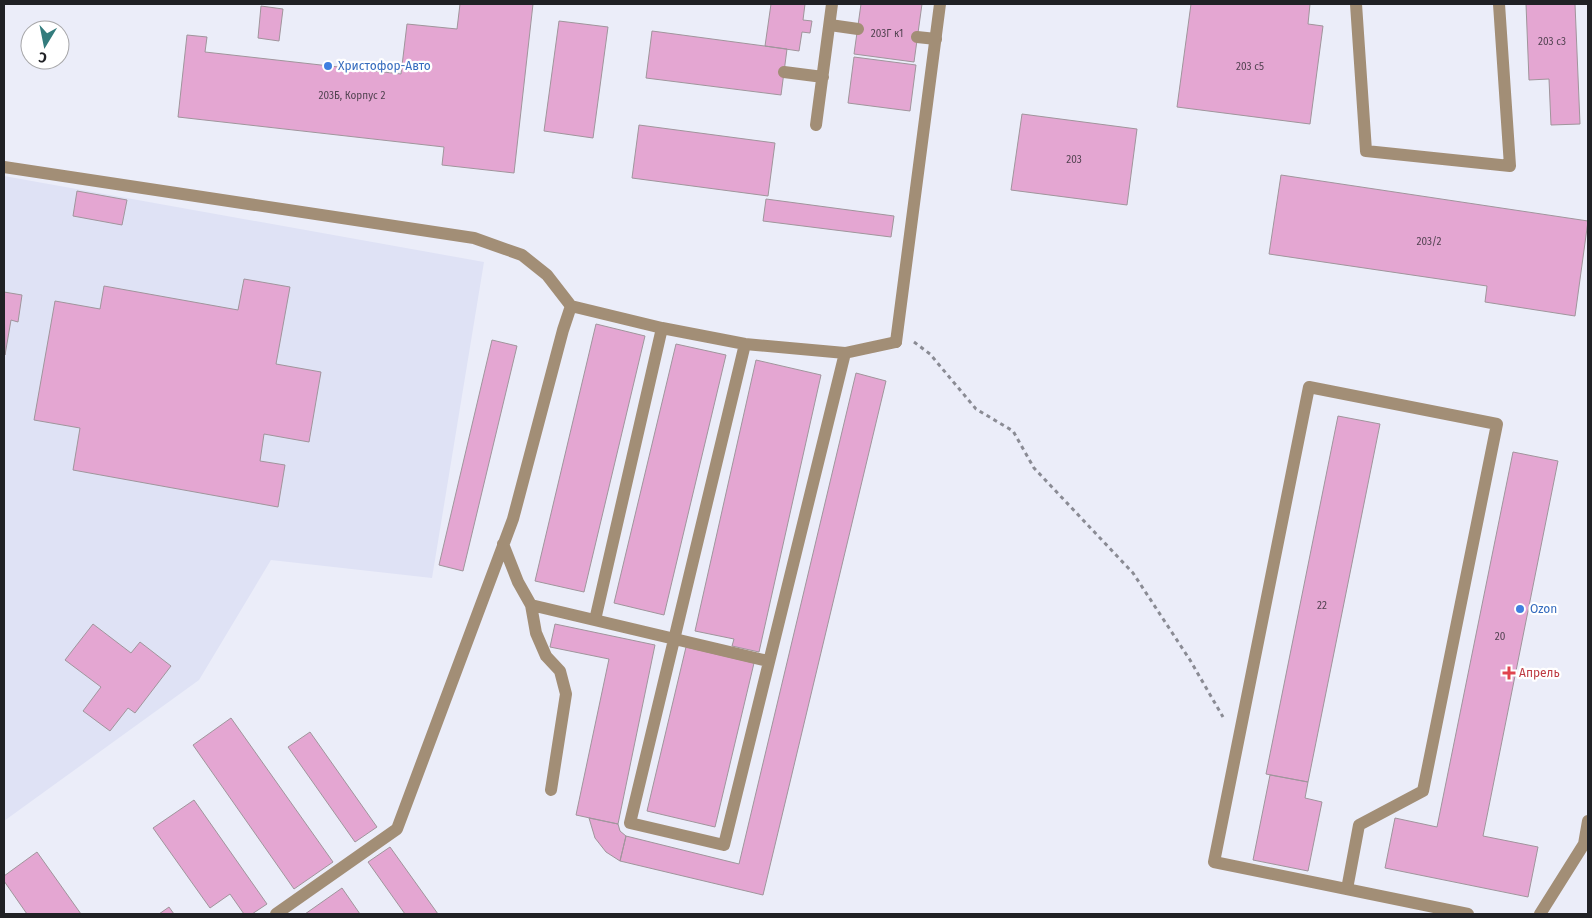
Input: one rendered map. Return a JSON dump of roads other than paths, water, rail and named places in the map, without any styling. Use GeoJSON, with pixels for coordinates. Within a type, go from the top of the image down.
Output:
{"type":"FeatureCollection","features":[{"type":"Feature","properties":{"kind":"street"},"geometry":{"type":"LineString","coordinates":[[816,124],[832,4]]}},
{"type":"Feature","properties":{"kind":"street"},"geometry":{"type":"LineString","coordinates":[[4,167],[474,238],[522,255],[547,275],[571,306],[662,328],[744,344],[845,353],[897,336],[940,4]]}},
{"type":"Feature","properties":{"kind":"street"},"geometry":{"type":"LineString","coordinates":[[1356,4],[1366,151],[1510,166],[1499,4]]}},
{"type":"Feature","properties":{"kind":"street"},"geometry":{"type":"LineString","coordinates":[[830,25],[858,29]]}},
{"type":"Feature","properties":{"kind":"street"},"geometry":{"type":"LineString","coordinates":[[917,37],[936,39]]}},
{"type":"Feature","properties":{"kind":"street"},"geometry":{"type":"LineString","coordinates":[[784,72],[822,77]]}},
{"type":"Feature","properties":{"kind":"street"},"geometry":{"type":"LineString","coordinates":[[276,914],[397,829],[513,519],[562,330],[571,306]]}},
{"type":"Feature","properties":{"kind":"street"},"geometry":{"type":"LineString","coordinates":[[596,620],[662,328]]}},
{"type":"Feature","properties":{"kind":"street"},"geometry":{"type":"LineString","coordinates":[[744,344],[630,823],[724,845],[845,353]]}},
{"type":"Feature","properties":{"kind":"street"},"geometry":{"type":"LineString","coordinates":[[1346,889],[1359,825],[1424,791],[1497,424],[1309,387],[1214,862],[1468,914]]}},
{"type":"Feature","properties":{"kind":"street"},"geometry":{"type":"LineString","coordinates":[[504,544],[518,582],[531,605],[536,633],[546,656],[560,671],[566,694],[551,790]]}},
{"type":"Feature","properties":{"kind":"street"},"geometry":{"type":"LineString","coordinates":[[531,605],[768,661]]}},
{"type":"Feature","properties":{"kind":"street"},"geometry":{"type":"LineString","coordinates":[[1540,914],[1584,844],[1588,821]]}},
{"type":"Feature","properties":{"kind":"place","name":"Христофор-Авто"},"geometry":{"type":"Point","coordinates":[328,66]}},
{"type":"Feature","properties":{"kind":"place","name":"Ozon"},"geometry":{"type":"Point","coordinates":[1520,609]}},
{"type":"Feature","properties":{"kind":"place","name":"Апрель"},"geometry":{"type":"Point","coordinates":[1509,673]}}]}
